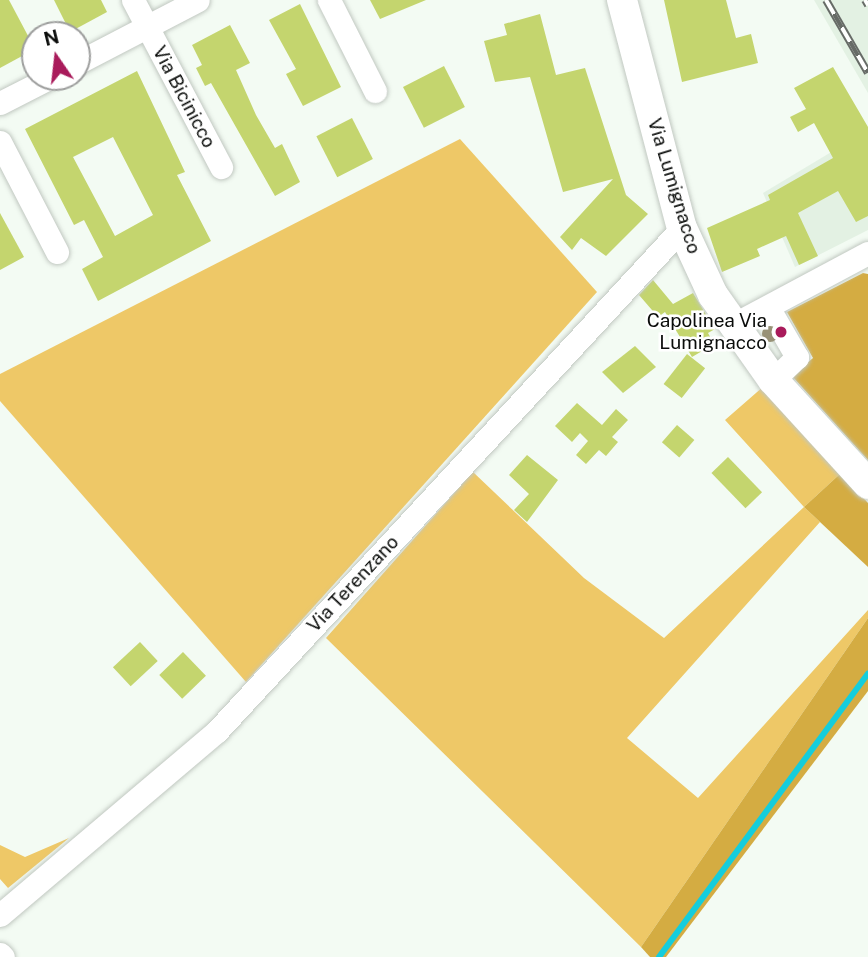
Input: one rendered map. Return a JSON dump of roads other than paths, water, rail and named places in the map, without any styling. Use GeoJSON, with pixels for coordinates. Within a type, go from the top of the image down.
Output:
{"type":"FeatureCollection","features":[{"type":"Feature","properties":{"kind":"main road","name":"Via Lumignacco"},"geometry":{"type":"LineString","coordinates":[[622,0],[682,228],[731,326],[773,380],[868,484]]}},
{"type":"Feature","properties":{"kind":"street","name":"Via Bicinicco"},"geometry":{"type":"LineString","coordinates":[[133,0],[221,167]]}},
{"type":"Feature","properties":{"kind":"street","name":"Via Bicinicco"},"geometry":{"type":"LineString","coordinates":[[91,56],[198,0]]}},
{"type":"Feature","properties":{"kind":"street"},"geometry":{"type":"LineString","coordinates":[[329,0],[375,91]]}},
{"type":"Feature","properties":{"kind":"street"},"geometry":{"type":"LineString","coordinates":[[0,103],[24,91]]}},
{"type":"Feature","properties":{"kind":"street"},"geometry":{"type":"LineString","coordinates":[[0,142],[57,252]]}},
{"type":"Feature","properties":{"kind":"street","name":"Via Terenzano"},"geometry":{"type":"LineString","coordinates":[[0,915],[217,731],[682,228]]}},
{"type":"Feature","properties":{"kind":"street"},"geometry":{"type":"LineString","coordinates":[[731,326],[868,253]]}},
{"type":"Feature","properties":{"kind":"street"},"geometry":{"type":"LineString","coordinates":[[768,307],[797,357],[773,380]]}},
{"type":"Feature","properties":{"kind":"waterway"},"geometry":{"type":"LineString","coordinates":[[659,957],[868,674]]}},
{"type":"Feature","properties":{"kind":"railway"},"geometry":{"type":"LineString","coordinates":[[826,0],[868,73]]}},
{"type":"Feature","properties":{"kind":"railway"},"geometry":{"type":"LineString","coordinates":[[865,0],[868,5]]}},
{"type":"Feature","properties":{"kind":"place","name":"Capolinea Via Lumignacco"},"geometry":{"type":"Point","coordinates":[781,332]}}]}
